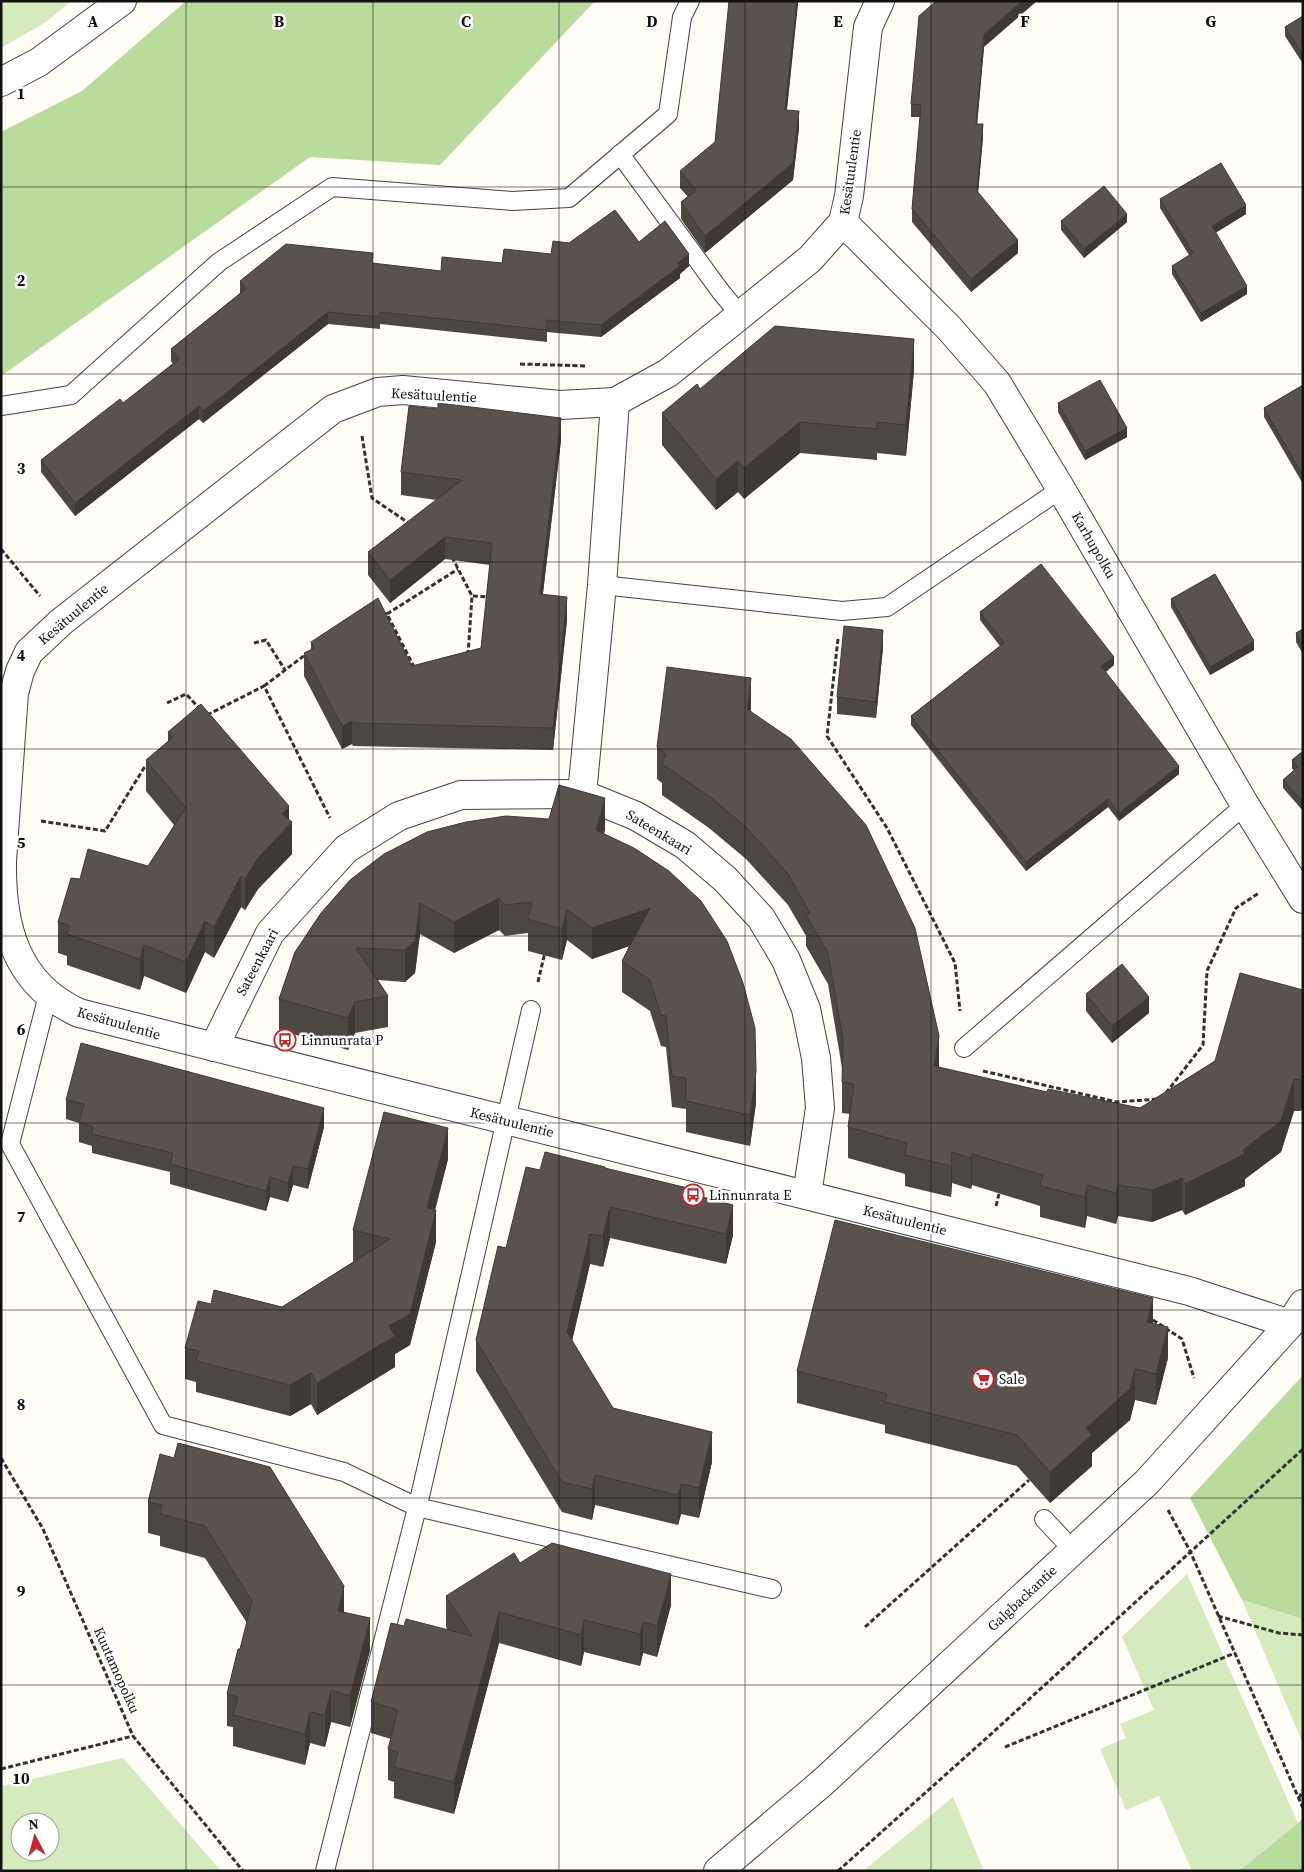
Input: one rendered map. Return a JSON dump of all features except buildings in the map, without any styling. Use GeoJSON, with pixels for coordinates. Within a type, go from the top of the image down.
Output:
{"type":"FeatureCollection","features":[{"type":"Feature","properties":{"kind":"street"},"geometry":{"type":"LineString","coordinates":[[1,82],[39,62],[122,1]]}},
{"type":"Feature","properties":{"kind":"street","name":"Kesätuulentie"},"geometry":{"type":"LineString","coordinates":[[880,1],[868,27],[849,196],[843,222],[810,259],[668,373],[615,402],[560,405],[403,390],[378,392],[333,409],[61,622],[29,652],[20,670],[14,693],[4,773],[5,816],[2,887],[4,914],[12,941],[21,962],[34,980],[48,995],[63,1006],[79,1013],[1189,1291],[1296,1314]]}},
{"type":"Feature","properties":{"kind":"street","name":"Karhupolku"},"geometry":{"type":"LineString","coordinates":[[843,222],[949,328],[997,383],[1061,488],[1245,806],[1303,900]]}},
{"type":"Feature","properties":{"kind":"street"},"geometry":{"type":"LineString","coordinates":[[582,794],[602,585],[615,402]]}},
{"type":"Feature","properties":{"kind":"street","name":"Sateenkaari"},"geometry":{"type":"LineString","coordinates":[[214,1047],[270,933],[346,849],[399,816],[462,795],[582,794],[636,816],[685,845],[725,879],[761,918],[786,960],[806,1009],[816,1058],[820,1108],[807,1195]]}},
{"type":"Feature","properties":{"kind":"street","name":"Galgbackantie"},"geometry":{"type":"LineString","coordinates":[[718,1871],[823,1782],[1147,1482],[1296,1314]]}},
{"type":"Feature","properties":{"kind":"lane"},"geometry":{"type":"LineString","coordinates":[[1,406],[71,395],[219,262],[332,188],[512,200],[569,198],[668,114],[682,17],[690,1]]}},
{"type":"Feature","properties":{"kind":"lane"},"geometry":{"type":"LineString","coordinates":[[620,154],[740,316]]}},
{"type":"Feature","properties":{"kind":"lane"},"geometry":{"type":"LineString","coordinates":[[602,585],[842,612],[887,607],[1061,488]]}},
{"type":"Feature","properties":{"kind":"lane"},"geometry":{"type":"LineString","coordinates":[[964,1048],[1245,806]]}},
{"type":"Feature","properties":{"kind":"lane"},"geometry":{"type":"LineString","coordinates":[[48,995],[10,1144],[163,1426],[344,1472],[417,1507],[772,1588]]}},
{"type":"Feature","properties":{"kind":"lane"},"geometry":{"type":"LineString","coordinates":[[325,1871],[417,1507],[531,1010]]}},
{"type":"Feature","properties":{"kind":"lane"},"geometry":{"type":"LineString","coordinates":[[1044,1519],[1073,1550]]}},
{"type":"Feature","properties":{"kind":"path"},"geometry":{"type":"LineString","coordinates":[[512,363],[592,367]]}},
{"type":"Feature","properties":{"kind":"path"},"geometry":{"type":"LineString","coordinates":[[356,400],[372,498],[411,525]]}},
{"type":"Feature","properties":{"kind":"path"},"geometry":{"type":"LineString","coordinates":[[1,549],[61,622]]}},
{"type":"Feature","properties":{"kind":"path"},"geometry":{"type":"LineString","coordinates":[[449,552],[472,596],[468,655],[459,657]]}},
{"type":"Feature","properties":{"kind":"path"},"geometry":{"type":"LineString","coordinates":[[380,613],[387,614],[458,568]]}},
{"type":"Feature","properties":{"kind":"path"},"geometry":{"type":"LineString","coordinates":[[472,596],[492,597]]}},
{"type":"Feature","properties":{"kind":"path"},"geometry":{"type":"LineString","coordinates":[[842,612],[827,736],[887,828],[955,962],[966,1067],[1117,1102],[1162,1099],[1203,1045],[1207,971],[1236,908],[1287,875]]}},
{"type":"Feature","properties":{"kind":"path"},"geometry":{"type":"LineString","coordinates":[[387,614],[414,667],[423,665]]}},
{"type":"Feature","properties":{"kind":"path"},"geometry":{"type":"LineString","coordinates":[[254,643],[266,640],[285,670]]}},
{"type":"Feature","properties":{"kind":"path"},"geometry":{"type":"LineString","coordinates":[[199,721],[206,715],[264,686],[309,652]]}},
{"type":"Feature","properties":{"kind":"path"},"geometry":{"type":"LineString","coordinates":[[264,686],[346,849]]}},
{"type":"Feature","properties":{"kind":"path"},"geometry":{"type":"LineString","coordinates":[[168,703],[186,694],[206,715]]}},
{"type":"Feature","properties":{"kind":"path"},"geometry":{"type":"LineString","coordinates":[[5,816],[105,831],[144,768],[151,762]]}},
{"type":"Feature","properties":{"kind":"path"},"geometry":{"type":"LineString","coordinates":[[531,1010],[547,944]]}},
{"type":"Feature","properties":{"kind":"path"},"geometry":{"type":"LineString","coordinates":[[1026,1091],[1028,1081]]}},
{"type":"Feature","properties":{"kind":"path"},"geometry":{"type":"LineString","coordinates":[[986,1240],[1001,1184]]}},
{"type":"Feature","properties":{"kind":"path"},"geometry":{"type":"LineString","coordinates":[[1149,1318],[1182,1339],[1194,1378],[1189,1386]]}},
{"type":"Feature","properties":{"kind":"path"},"geometry":{"type":"LineString","coordinates":[[838,1871],[1303,1449]]}},
{"type":"Feature","properties":{"kind":"path","name":"Kuutamopolku"},"geometry":{"type":"LineString","coordinates":[[1,1458],[43,1529],[133,1736],[243,1871]]}},
{"type":"Feature","properties":{"kind":"path"},"geometry":{"type":"LineString","coordinates":[[865,1627],[1029,1480]]}},
{"type":"Feature","properties":{"kind":"path"},"geometry":{"type":"LineString","coordinates":[[1147,1482],[1163,1500],[1190,1551],[1303,1808]]}},
{"type":"Feature","properties":{"kind":"path"},"geometry":{"type":"LineString","coordinates":[[1218,1616],[1278,1633],[1303,1634]]}},
{"type":"Feature","properties":{"kind":"path"},"geometry":{"type":"LineString","coordinates":[[1005,1747],[1235,1653]]}},
{"type":"Feature","properties":{"kind":"path"},"geometry":{"type":"LineString","coordinates":[[1,1769],[133,1736]]}},
{"type":"Feature","properties":{"kind":"path"},"geometry":{"type":"LineString","coordinates":[[1299,1799],[1303,1790]]}},
{"type":"Feature","properties":{"kind":"green space"},"geometry":{"type":"Polygon","coordinates":[[[1,1],[71,1],[46,22],[1,48],[1,1]]]}},
{"type":"Feature","properties":{"kind":"green space"},"geometry":{"type":"Polygon","coordinates":[[[186,1],[595,1],[440,165],[310,157],[1,376],[1,132],[82,91],[186,1]]]}},
{"type":"Feature","properties":{"kind":"green space"},"geometry":{"type":"Polygon","coordinates":[[[1303,1375],[1303,1619],[1242,1600],[1190,1498],[1303,1375]]]}},
{"type":"Feature","properties":{"kind":"green space"},"geometry":{"type":"Polygon","coordinates":[[[1187,1574],[1298,1823],[1239,1871],[1192,1871],[1159,1796],[1126,1810],[1100,1749],[1126,1738],[1120,1724],[1154,1710],[1122,1637],[1187,1574]]]}},
{"type":"Feature","properties":{"kind":"green space"},"geometry":{"type":"Polygon","coordinates":[[[1242,1600],[1303,1619],[1303,1744],[1242,1600]]]}},
{"type":"Feature","properties":{"kind":"green space"},"geometry":{"type":"Polygon","coordinates":[[[123,1758],[221,1871],[1,1871],[1,1786],[123,1758]]]}},
{"type":"Feature","properties":{"kind":"green space"},"geometry":{"type":"Polygon","coordinates":[[[953,1797],[984,1871],[863,1871],[953,1797]]]}},
{"type":"Feature","properties":{"kind":"green space"},"geometry":{"type":"Polygon","coordinates":[[[1303,1819],[1303,1871],[1239,1871],[1303,1819]]]}},
{"type":"Feature","properties":{"kind":"place","name":"Linnunrata P"},"geometry":{"type":"Point","coordinates":[285,1040]}},
{"type":"Feature","properties":{"kind":"place","name":"Linnunrata E"},"geometry":{"type":"Point","coordinates":[693,1195]}},
{"type":"Feature","properties":{"kind":"place","name":"Sale"},"geometry":{"type":"Point","coordinates":[983,1379]}}]}
